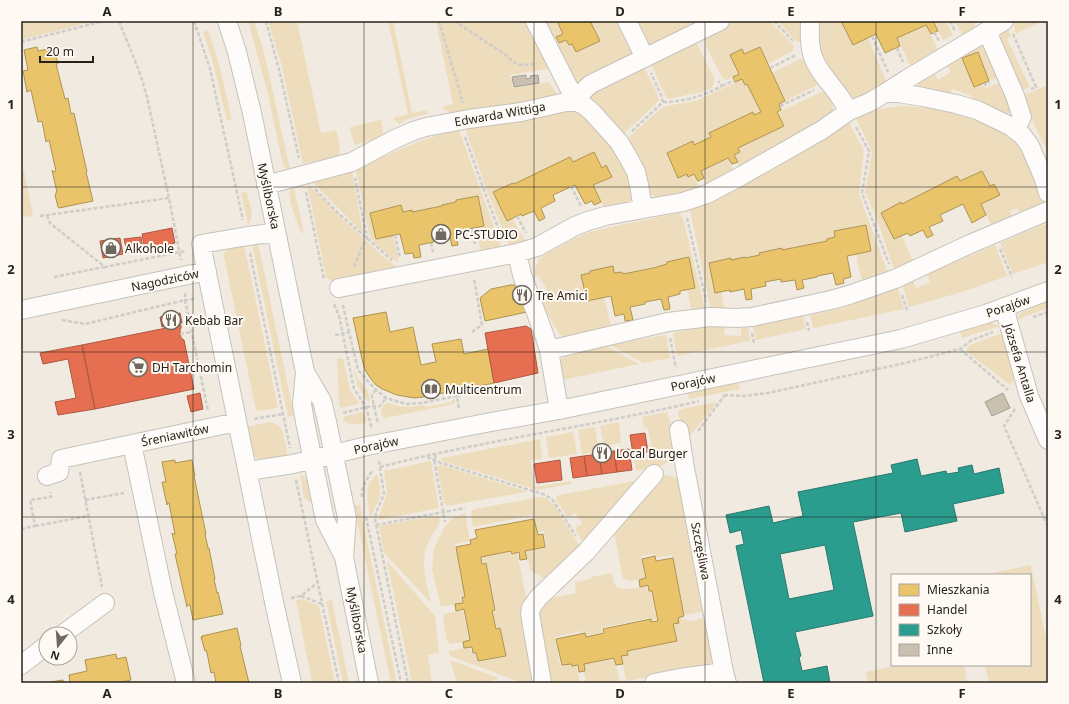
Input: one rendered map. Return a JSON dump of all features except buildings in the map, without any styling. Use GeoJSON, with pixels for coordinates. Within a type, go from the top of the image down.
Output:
{"type":"FeatureCollection","features":[{"type":"Feature","properties":{"kind":"street","name":"Myśliborska"},"geometry":{"type":"LineString","coordinates":[[227,21],[246,86],[305,372],[302,409],[326,520],[344,557]]}},
{"type":"Feature","properties":{"kind":"street"},"geometry":{"type":"LineString","coordinates":[[535,21],[577,102],[592,112],[619,142],[636,172],[643,209]]}},
{"type":"Feature","properties":{"kind":"street"},"geometry":{"type":"LineString","coordinates":[[628,21],[645,58]]}},
{"type":"Feature","properties":{"kind":"street"},"geometry":{"type":"LineString","coordinates":[[577,102],[584,89],[591,84],[720,21]]}},
{"type":"Feature","properties":{"kind":"street"},"geometry":{"type":"LineString","coordinates":[[810,21],[810,41],[814,59],[851,116]]}},
{"type":"Feature","properties":{"kind":"street"},"geometry":{"type":"LineString","coordinates":[[336,289],[405,272],[512,255],[538,246],[575,226],[588,221],[605,216],[683,202],[707,194],[822,130],[851,116],[870,102],[987,31],[1007,25]]}},
{"type":"Feature","properties":{"kind":"street"},"geometry":{"type":"LineString","coordinates":[[987,31],[1015,96],[1022,117],[1015,130]]}},
{"type":"Feature","properties":{"kind":"street"},"geometry":{"type":"LineString","coordinates":[[890,90],[977,110],[999,120],[1015,130],[1022,135],[1030,146],[1044,179],[1048,193]]}},
{"type":"Feature","properties":{"kind":"street","name":"Edwarda Wittiga"},"geometry":{"type":"LineString","coordinates":[[266,185],[352,162],[393,140],[426,127],[521,112],[566,102],[577,102]]}},
{"type":"Feature","properties":{"kind":"street"},"geometry":{"type":"LineString","coordinates":[[549,350],[668,322],[710,317],[737,318],[767,314],[831,300],[895,279],[1048,211]]}},
{"type":"Feature","properties":{"kind":"street"},"geometry":{"type":"LineString","coordinates":[[201,246],[246,236],[276,232]]}},
{"type":"Feature","properties":{"kind":"street","name":"Nagodziców"},"geometry":{"type":"LineString","coordinates":[[21,310],[207,271],[201,246]]}},
{"type":"Feature","properties":{"kind":"street"},"geometry":{"type":"LineString","coordinates":[[512,255],[522,275],[549,350],[559,410]]}},
{"type":"Feature","properties":{"kind":"street"},"geometry":{"type":"LineString","coordinates":[[207,271],[274,602],[292,683]]}},
{"type":"Feature","properties":{"kind":"street","name":"Porajów"},"geometry":{"type":"LineString","coordinates":[[334,454],[376,444],[559,410],[901,339],[986,314],[1048,291]]}},
{"type":"Feature","properties":{"kind":"street","name":"Józsefa Antalla"},"geometry":{"type":"LineString","coordinates":[[1004,307],[1029,396],[1048,440]]}},
{"type":"Feature","properties":{"kind":"street","name":"Myśliborska"},"geometry":{"type":"LineString","coordinates":[[305,372],[324,406],[334,454],[346,518],[344,557],[369,683]]}},
{"type":"Feature","properties":{"kind":"street","name":"Śreniawitów"},"geometry":{"type":"LineString","coordinates":[[186,683],[163,592],[132,444],[238,422]]}},
{"type":"Feature","properties":{"kind":"street","name":"Szczęśliwa"},"geometry":{"type":"LineString","coordinates":[[654,683],[680,678],[725,677],[679,430]]}},
{"type":"Feature","properties":{"kind":"street"},"geometry":{"type":"LineString","coordinates":[[47,476],[59,472],[61,459],[132,444]]}},
{"type":"Feature","properties":{"kind":"street"},"geometry":{"type":"LineString","coordinates":[[248,471],[293,464],[334,454]]}},
{"type":"Feature","properties":{"kind":"street"},"geometry":{"type":"LineString","coordinates":[[542,683],[530,614],[531,608],[538,598],[586,552],[654,474]]}},
{"type":"Feature","properties":{"kind":"street"},"geometry":{"type":"LineString","coordinates":[[74,626],[105,603]]}},
{"type":"Feature","properties":{"kind":"street"},"geometry":{"type":"LineString","coordinates":[[21,665],[38,652]]}},
{"type":"Feature","properties":{"kind":"path"},"geometry":{"type":"LineString","coordinates":[[21,42],[104,21]]}},
{"type":"Feature","properties":{"kind":"path"},"geometry":{"type":"LineString","coordinates":[[120,21],[141,76],[169,198],[184,276],[185,300],[211,427]]}},
{"type":"Feature","properties":{"kind":"path"},"geometry":{"type":"LineString","coordinates":[[194,21],[210,69],[339,683]]}},
{"type":"Feature","properties":{"kind":"path"},"geometry":{"type":"LineString","coordinates":[[266,21],[280,73],[302,176],[349,332],[358,370],[376,390],[386,398],[406,404],[421,403],[484,390]]}},
{"type":"Feature","properties":{"kind":"path"},"geometry":{"type":"LineString","coordinates":[[439,21],[460,93],[464,120],[485,193],[506,248],[512,255]]}},
{"type":"Feature","properties":{"kind":"path"},"geometry":{"type":"LineString","coordinates":[[454,21],[506,55],[513,62],[528,64],[556,62]]}},
{"type":"Feature","properties":{"kind":"path"},"geometry":{"type":"LineString","coordinates":[[1007,25],[1036,87],[1026,92]]}},
{"type":"Feature","properties":{"kind":"path"},"geometry":{"type":"LineString","coordinates":[[872,36],[890,90]]}},
{"type":"Feature","properties":{"kind":"path"},"geometry":{"type":"LineString","coordinates":[[896,48],[904,64]]}},
{"type":"Feature","properties":{"kind":"path"},"geometry":{"type":"LineString","coordinates":[[645,58],[661,95],[662,102]]}},
{"type":"Feature","properties":{"kind":"path"},"geometry":{"type":"LineString","coordinates":[[770,68],[789,59]]}},
{"type":"Feature","properties":{"kind":"path"},"geometry":{"type":"LineString","coordinates":[[619,142],[662,102],[695,98],[734,80]]}},
{"type":"Feature","properties":{"kind":"path"},"geometry":{"type":"LineString","coordinates":[[718,81],[722,86]]}},
{"type":"Feature","properties":{"kind":"path"},"geometry":{"type":"LineString","coordinates":[[780,106],[803,95]]}},
{"type":"Feature","properties":{"kind":"path"},"geometry":{"type":"LineString","coordinates":[[851,116],[869,151],[862,193],[895,279]]}},
{"type":"Feature","properties":{"kind":"path"},"geometry":{"type":"LineString","coordinates":[[352,162],[367,238],[360,252],[336,289],[338,316],[354,389],[366,407],[376,444],[384,494],[375,516],[376,524],[408,683]]}},
{"type":"Feature","properties":{"kind":"path"},"geometry":{"type":"LineString","coordinates":[[302,176],[338,213],[405,272]]}},
{"type":"Feature","properties":{"kind":"path"},"geometry":{"type":"LineString","coordinates":[[40,216],[169,198]]}},
{"type":"Feature","properties":{"kind":"path"},"geometry":{"type":"LineString","coordinates":[[686,211],[710,317]]}},
{"type":"Feature","properties":{"kind":"path"},"geometry":{"type":"LineString","coordinates":[[47,215],[50,223],[105,267]]}},
{"type":"Feature","properties":{"kind":"path"},"geometry":{"type":"LineString","coordinates":[[994,234],[1012,277]]}},
{"type":"Feature","properties":{"kind":"path"},"geometry":{"type":"LineString","coordinates":[[395,235],[405,272]]}},
{"type":"Feature","properties":{"kind":"path"},"geometry":{"type":"LineString","coordinates":[[54,277],[179,252],[201,246]]}},
{"type":"Feature","properties":{"kind":"path"},"geometry":{"type":"LineString","coordinates":[[471,262],[482,325],[472,332]]}},
{"type":"Feature","properties":{"kind":"path"},"geometry":{"type":"LineString","coordinates":[[61,320],[84,324],[185,300]]}},
{"type":"Feature","properties":{"kind":"path"},"geometry":{"type":"LineString","coordinates":[[718,396],[743,396],[768,393],[897,365],[960,348],[972,340],[1048,312]]}},
{"type":"Feature","properties":{"kind":"path"},"geometry":{"type":"LineString","coordinates":[[668,322],[684,404]]}},
{"type":"Feature","properties":{"kind":"path"},"geometry":{"type":"LineString","coordinates":[[180,334],[191,332]]}},
{"type":"Feature","properties":{"kind":"path"},"geometry":{"type":"LineString","coordinates":[[335,335],[349,332]]}},
{"type":"Feature","properties":{"kind":"path"},"geometry":{"type":"LineString","coordinates":[[960,348],[1011,392],[1029,396]]}},
{"type":"Feature","properties":{"kind":"path"},"geometry":{"type":"LineString","coordinates":[[376,390],[372,394],[372,397],[378,424]]}},
{"type":"Feature","properties":{"kind":"path"},"geometry":{"type":"LineString","coordinates":[[682,450],[726,395]]}},
{"type":"Feature","properties":{"kind":"path"},"geometry":{"type":"LineString","coordinates":[[457,396],[460,409]]}},
{"type":"Feature","properties":{"kind":"path"},"geometry":{"type":"LineString","coordinates":[[1029,396],[1018,404],[1004,426],[1048,527]]}},
{"type":"Feature","properties":{"kind":"path"},"geometry":{"type":"LineString","coordinates":[[366,407],[380,406],[386,398]]}},
{"type":"Feature","properties":{"kind":"path"},"geometry":{"type":"LineString","coordinates":[[380,467],[426,456],[704,400]]}},
{"type":"Feature","properties":{"kind":"path"},"geometry":{"type":"LineString","coordinates":[[238,422],[283,414]]}},
{"type":"Feature","properties":{"kind":"path"},"geometry":{"type":"LineString","coordinates":[[436,455],[434,460],[445,522]]}},
{"type":"Feature","properties":{"kind":"path"},"geometry":{"type":"LineString","coordinates":[[426,456],[434,460],[552,498],[586,552]]}},
{"type":"Feature","properties":{"kind":"path"},"geometry":{"type":"LineString","coordinates":[[79,470],[105,603]]}},
{"type":"Feature","properties":{"kind":"path"},"geometry":{"type":"LineString","coordinates":[[363,500],[362,493],[364,485],[372,471]]}},
{"type":"Feature","properties":{"kind":"path"},"geometry":{"type":"LineString","coordinates":[[35,526],[30,500],[51,497],[47,476]]}},
{"type":"Feature","properties":{"kind":"path"},"geometry":{"type":"LineString","coordinates":[[85,500],[142,489]]}},
{"type":"Feature","properties":{"kind":"path"},"geometry":{"type":"LineString","coordinates":[[376,524],[465,508]]}},
{"type":"Feature","properties":{"kind":"path"},"geometry":{"type":"LineString","coordinates":[[21,529],[88,516]]}},
{"type":"Feature","properties":{"kind":"path"},"geometry":{"type":"LineString","coordinates":[[366,516],[401,683]]}},
{"type":"Feature","properties":{"kind":"path"},"geometry":{"type":"LineString","coordinates":[[274,602],[301,596],[318,582]]}},
{"type":"Feature","properties":{"kind":"path"},"geometry":{"type":"LineString","coordinates":[[301,596],[322,604]]}},
{"type":"Feature","properties":{"kind":"shaded area"},"geometry":{"type":"Polygon","coordinates":[[[21,21],[95,21],[21,40],[21,21]]]}},
{"type":"Feature","properties":{"kind":"shaded area"},"geometry":{"type":"Polygon","coordinates":[[[248,21],[254,21],[264,52],[290,169],[283,165],[267,90],[248,21]]]}},
{"type":"Feature","properties":{"kind":"shaded area"},"geometry":{"type":"Polygon","coordinates":[[[268,21],[297,21],[321,133],[336,130],[340,148],[338,157],[303,163],[281,63],[268,21]]]}},
{"type":"Feature","properties":{"kind":"shaded area"},"geometry":{"type":"Polygon","coordinates":[[[388,21],[393,21],[412,113],[427,110],[427,114],[416,116],[399,124],[393,118],[408,114],[388,21]]]}},
{"type":"Feature","properties":{"kind":"shaded area"},"geometry":{"type":"Polygon","coordinates":[[[436,21],[531,21],[551,67],[510,75],[513,88],[549,82],[556,93],[556,96],[545,100],[451,114],[442,107],[453,104],[436,21]]]}},
{"type":"Feature","properties":{"kind":"shaded area"},"geometry":{"type":"Polygon","coordinates":[[[540,21],[557,21],[563,34],[550,41],[540,21]]]}},
{"type":"Feature","properties":{"kind":"shaded area"},"geometry":{"type":"Polygon","coordinates":[[[590,21],[624,21],[638,53],[583,85],[576,84],[552,46],[566,40],[568,45],[572,44],[576,52],[600,41],[590,21]]]}},
{"type":"Feature","properties":{"kind":"shaded area"},"geometry":{"type":"Polygon","coordinates":[[[633,21],[708,21],[649,51],[633,21]]]}},
{"type":"Feature","properties":{"kind":"shaded area"},"geometry":{"type":"Polygon","coordinates":[[[730,21],[770,21],[794,46],[793,51],[768,64],[760,47],[744,54],[742,49],[739,74],[727,80],[723,79],[706,46],[706,36],[710,31],[730,21]]]}},
{"type":"Feature","properties":{"kind":"shaded area"},"geometry":{"type":"Polygon","coordinates":[[[778,21],[804,21],[802,43],[796,41],[778,21]]]}},
{"type":"Feature","properties":{"kind":"shaded area"},"geometry":{"type":"Polygon","coordinates":[[[817,21],[841,21],[853,45],[868,38],[887,83],[872,93],[858,99],[850,97],[835,78],[819,52],[817,41],[817,21]]]}},
{"type":"Feature","properties":{"kind":"shaded area"},"geometry":{"type":"Polygon","coordinates":[[[933,21],[946,21],[953,35],[943,40],[933,21]]]}},
{"type":"Feature","properties":{"kind":"shaded area"},"geometry":{"type":"Polygon","coordinates":[[[955,21],[973,21],[977,30],[963,37],[955,21]]]}},
{"type":"Feature","properties":{"kind":"shaded area"},"geometry":{"type":"Polygon","coordinates":[[[1018,21],[1042,21],[1016,34],[1013,24],[1018,21]]]}},
{"type":"Feature","properties":{"kind":"shaded area"},"geometry":{"type":"Polygon","coordinates":[[[926,25],[939,53],[913,67],[910,65],[897,38],[926,25]]]}},
{"type":"Feature","properties":{"kind":"shaded area"},"geometry":{"type":"Polygon","coordinates":[[[1007,27],[1011,36],[1007,39],[1030,87],[1018,92],[998,39],[1001,31],[1007,27]]]}},
{"type":"Feature","properties":{"kind":"shaded area"},"geometry":{"type":"Polygon","coordinates":[[[208,30],[219,63],[232,120],[227,121],[213,63],[203,32],[208,30]]]}},
{"type":"Feature","properties":{"kind":"shaded area"},"geometry":{"type":"Polygon","coordinates":[[[696,42],[714,78],[714,84],[712,88],[702,92],[668,99],[651,63],[696,42]]]}},
{"type":"Feature","properties":{"kind":"shaded area"},"geometry":{"type":"Polygon","coordinates":[[[980,44],[984,45],[999,71],[995,73],[997,78],[989,81],[978,52],[963,58],[985,88],[999,83],[1002,85],[1012,111],[1010,113],[1007,114],[970,101],[972,96],[952,89],[950,94],[939,90],[920,88],[917,85],[918,82],[933,71],[938,80],[951,72],[946,64],[980,44]]]}},
{"type":"Feature","properties":{"kind":"shaded area"},"geometry":{"type":"Polygon","coordinates":[[[800,59],[806,61],[818,82],[817,85],[785,101],[772,73],[800,59]]]}},
{"type":"Feature","properties":{"kind":"shaded area"},"geometry":{"type":"Polygon","coordinates":[[[644,67],[659,100],[623,134],[593,103],[591,98],[592,91],[644,67]]]}},
{"type":"Feature","properties":{"kind":"shaded area"},"geometry":{"type":"Polygon","coordinates":[[[742,79],[745,85],[747,84],[761,112],[694,145],[692,141],[667,153],[678,178],[687,174],[688,177],[694,174],[698,181],[700,193],[659,198],[652,195],[648,189],[628,141],[629,137],[659,110],[666,106],[696,101],[742,79]]]}},
{"type":"Feature","properties":{"kind":"shaded area"},"geometry":{"type":"Polygon","coordinates":[[[1048,85],[1048,152],[1020,97],[1048,85]]]}},
{"type":"Feature","properties":{"kind":"shaded area"},"geometry":{"type":"Polygon","coordinates":[[[821,92],[824,92],[831,97],[833,110],[827,118],[741,168],[739,166],[734,155],[740,152],[738,148],[777,113],[821,92]]]}},
{"type":"Feature","properties":{"kind":"shaded area"},"geometry":{"type":"Polygon","coordinates":[[[904,106],[939,110],[972,118],[1009,136],[1018,144],[1028,163],[1041,192],[1041,206],[1022,218],[1017,208],[1010,211],[1013,220],[994,231],[981,204],[999,195],[994,184],[990,186],[982,171],[960,181],[957,176],[902,204],[901,203],[881,212],[894,239],[902,236],[914,263],[895,272],[875,214],[865,192],[872,152],[856,119],[861,115],[873,111],[904,106]]]}},
{"type":"Feature","properties":{"kind":"shaded area"},"geometry":{"type":"Polygon","coordinates":[[[570,109],[582,111],[621,156],[635,195],[626,204],[605,208],[593,185],[612,177],[606,166],[602,168],[594,152],[573,162],[570,157],[514,184],[513,183],[493,192],[507,220],[512,218],[527,244],[510,248],[485,186],[465,128],[517,122],[570,109]]]}},
{"type":"Feature","properties":{"kind":"shaded area"},"geometry":{"type":"Polygon","coordinates":[[[381,120],[383,130],[382,137],[355,145],[350,127],[381,120]]]}},
{"type":"Feature","properties":{"kind":"shaded area"},"geometry":{"type":"Polygon","coordinates":[[[849,122],[864,151],[859,194],[888,273],[863,284],[857,261],[857,254],[871,251],[866,225],[834,231],[835,237],[827,239],[827,241],[782,250],[781,248],[759,252],[760,255],[745,258],[731,260],[730,258],[709,263],[715,293],[721,292],[725,313],[711,310],[690,211],[691,209],[730,192],[849,122]]]}},
{"type":"Feature","properties":{"kind":"shaded area"},"geometry":{"type":"Polygon","coordinates":[[[459,130],[502,249],[481,252],[476,228],[484,226],[478,196],[456,200],[456,202],[442,206],[412,212],[412,210],[403,212],[401,205],[370,213],[376,238],[393,235],[399,262],[394,260],[370,239],[356,170],[419,142],[459,130]]]}},
{"type":"Feature","properties":{"kind":"shaded area"},"geometry":{"type":"Polygon","coordinates":[[[728,158],[733,169],[732,175],[708,186],[701,171],[728,158]]]}},
{"type":"Feature","properties":{"kind":"shaded area"},"geometry":{"type":"Polygon","coordinates":[[[24,171],[33,216],[21,217],[21,172],[24,171]]]}},
{"type":"Feature","properties":{"kind":"shaded area"},"geometry":{"type":"Polygon","coordinates":[[[352,171],[363,233],[312,182],[352,171]]]}},
{"type":"Feature","properties":{"kind":"shaded area"},"geometry":{"type":"Polygon","coordinates":[[[307,183],[363,238],[399,269],[334,283],[326,277],[307,183]]]}},
{"type":"Feature","properties":{"kind":"shaded area"},"geometry":{"type":"Polygon","coordinates":[[[292,188],[294,188],[303,235],[291,204],[290,192],[292,188]]]}},
{"type":"Feature","properties":{"kind":"shaded area"},"geometry":{"type":"Polygon","coordinates":[[[246,192],[252,214],[252,218],[248,225],[241,193],[246,192]]]}},
{"type":"Feature","properties":{"kind":"shaded area"},"geometry":{"type":"Polygon","coordinates":[[[679,213],[683,218],[706,313],[692,314],[687,289],[695,287],[689,258],[667,262],[667,264],[623,274],[622,272],[614,273],[613,266],[590,271],[590,273],[581,275],[587,300],[604,297],[612,330],[566,338],[559,334],[541,302],[551,297],[539,276],[534,277],[539,259],[547,253],[586,233],[679,213]]]}},
{"type":"Feature","properties":{"kind":"shaded area"},"geometry":{"type":"Polygon","coordinates":[[[1048,223],[1048,262],[1013,274],[1000,243],[1048,223]]]}},
{"type":"Feature","properties":{"kind":"shaded area"},"geometry":{"type":"Polygon","coordinates":[[[244,244],[278,408],[256,411],[224,257],[224,253],[228,248],[244,244]]]}},
{"type":"Feature","properties":{"kind":"shaded area"},"geometry":{"type":"Polygon","coordinates":[[[252,244],[256,244],[259,247],[294,415],[288,417],[252,244]]]}},
{"type":"Feature","properties":{"kind":"shaded area"},"geometry":{"type":"Polygon","coordinates":[[[995,245],[1007,276],[962,292],[909,307],[902,283],[912,279],[916,288],[930,282],[927,274],[995,245]]]}},
{"type":"Feature","properties":{"kind":"shaded area"},"geometry":{"type":"Polygon","coordinates":[[[897,286],[904,309],[813,328],[810,315],[844,308],[897,286]]]}},
{"type":"Feature","properties":{"kind":"shaded area"},"geometry":{"type":"Polygon","coordinates":[[[1048,301],[1048,308],[1016,320],[1020,313],[1048,301]]]}},
{"type":"Feature","properties":{"kind":"shaded area"},"geometry":{"type":"Polygon","coordinates":[[[803,316],[806,329],[756,340],[753,326],[803,316]]]}},
{"type":"Feature","properties":{"kind":"shaded area"},"geometry":{"type":"Polygon","coordinates":[[[989,322],[1000,326],[962,338],[960,331],[989,322]]]}},
{"type":"Feature","properties":{"kind":"shaded area"},"geometry":{"type":"Polygon","coordinates":[[[711,325],[725,326],[724,335],[741,336],[741,328],[748,328],[750,341],[677,356],[673,333],[711,325]]]}},
{"type":"Feature","properties":{"kind":"shaded area"},"geometry":{"type":"Polygon","coordinates":[[[1005,332],[1017,377],[1010,385],[966,351],[970,345],[1005,332]]]}},
{"type":"Feature","properties":{"kind":"shaded area"},"geometry":{"type":"Polygon","coordinates":[[[666,335],[670,358],[643,363],[611,345],[666,335]]]}},
{"type":"Feature","properties":{"kind":"shaded area"},"geometry":{"type":"Polygon","coordinates":[[[604,345],[639,364],[562,380],[560,366],[561,360],[567,354],[604,345]]]}},
{"type":"Feature","properties":{"kind":"shaded area"},"geometry":{"type":"Polygon","coordinates":[[[343,358],[350,390],[359,402],[358,404],[341,408],[339,405],[337,359],[343,358]]]}},
{"type":"Feature","properties":{"kind":"shaded area"},"geometry":{"type":"Polygon","coordinates":[[[354,372],[368,391],[369,403],[358,387],[354,372]]]}},
{"type":"Feature","properties":{"kind":"shaded area"},"geometry":{"type":"Polygon","coordinates":[[[738,382],[740,389],[689,399],[687,393],[738,382]]]}},
{"type":"Feature","properties":{"kind":"shaded area"},"geometry":{"type":"Polygon","coordinates":[[[452,399],[455,400],[454,404],[385,418],[382,416],[381,410],[384,405],[388,403],[398,406],[408,407],[424,405],[425,407],[452,402],[452,399]]]}},
{"type":"Feature","properties":{"kind":"shaded area"},"geometry":{"type":"Polygon","coordinates":[[[718,402],[684,443],[678,412],[681,409],[718,402]]]}},
{"type":"Feature","properties":{"kind":"shaded area"},"geometry":{"type":"Polygon","coordinates":[[[363,412],[366,417],[365,423],[350,424],[343,419],[345,416],[363,412]]]}},
{"type":"Feature","properties":{"kind":"shaded area"},"geometry":{"type":"Polygon","coordinates":[[[667,412],[675,439],[676,452],[671,460],[661,466],[636,471],[634,458],[652,454],[651,442],[647,427],[644,427],[642,417],[667,412]]]}},
{"type":"Feature","properties":{"kind":"shaded area"},"geometry":{"type":"Polygon","coordinates":[[[270,422],[278,425],[281,429],[284,436],[288,458],[265,461],[253,455],[246,427],[270,422]]]}},
{"type":"Feature","properties":{"kind":"shaded area"},"geometry":{"type":"Polygon","coordinates":[[[619,422],[621,443],[604,446],[600,426],[619,422]]]}},
{"type":"Feature","properties":{"kind":"shaded area"},"geometry":{"type":"Polygon","coordinates":[[[595,427],[599,451],[582,454],[578,430],[595,427]]]}},
{"type":"Feature","properties":{"kind":"shaded area"},"geometry":{"type":"Polygon","coordinates":[[[573,432],[577,454],[549,458],[546,437],[573,432]]]}},
{"type":"Feature","properties":{"kind":"shaded area"},"geometry":{"type":"Polygon","coordinates":[[[540,439],[542,459],[531,460],[534,487],[571,481],[571,484],[538,490],[442,461],[441,458],[540,439]]]}},
{"type":"Feature","properties":{"kind":"shaded area"},"geometry":{"type":"Polygon","coordinates":[[[431,461],[439,508],[378,520],[387,493],[384,471],[431,461]]]}},
{"type":"Feature","properties":{"kind":"shaded area"},"geometry":{"type":"Polygon","coordinates":[[[441,465],[526,492],[447,506],[444,503],[437,467],[441,465]]]}},
{"type":"Feature","properties":{"kind":"shaded area"},"geometry":{"type":"Polygon","coordinates":[[[377,474],[380,497],[371,519],[367,490],[369,484],[377,474]]]}},
{"type":"Feature","properties":{"kind":"shaded area"},"geometry":{"type":"Polygon","coordinates":[[[300,475],[307,480],[311,500],[310,502],[304,498],[300,475]]]}},
{"type":"Feature","properties":{"kind":"shaded area"},"geometry":{"type":"Polygon","coordinates":[[[665,475],[675,477],[683,482],[706,611],[685,615],[672,555],[655,558],[654,554],[641,556],[645,578],[629,581],[623,579],[614,528],[660,477],[665,475]]]}},
{"type":"Feature","properties":{"kind":"shaded area"},"geometry":{"type":"Polygon","coordinates":[[[635,481],[638,483],[583,543],[576,530],[578,524],[580,526],[582,523],[575,513],[570,517],[567,517],[556,500],[556,497],[559,495],[635,481]]]}},
{"type":"Feature","properties":{"kind":"shaded area"},"geometry":{"type":"Polygon","coordinates":[[[540,497],[547,498],[555,506],[579,545],[579,551],[545,579],[530,570],[526,550],[546,546],[544,531],[537,533],[534,515],[473,527],[471,511],[540,497]]]}},
{"type":"Feature","properties":{"kind":"shaded area"},"geometry":{"type":"Polygon","coordinates":[[[360,505],[397,683],[391,683],[354,506],[360,505]]]}},
{"type":"Feature","properties":{"kind":"shaded area"},"geometry":{"type":"Polygon","coordinates":[[[465,513],[470,541],[455,544],[465,595],[460,596],[462,603],[441,607],[432,570],[434,548],[445,526],[453,518],[465,513]]]}},
{"type":"Feature","properties":{"kind":"shaded area"},"geometry":{"type":"Polygon","coordinates":[[[430,517],[439,517],[440,520],[427,544],[424,562],[425,576],[431,603],[384,553],[379,526],[430,517]]]}},
{"type":"Feature","properties":{"kind":"shaded area"},"geometry":{"type":"Polygon","coordinates":[[[511,550],[511,553],[517,552],[527,602],[538,683],[523,683],[450,656],[449,651],[470,647],[472,654],[475,653],[477,662],[506,657],[500,627],[495,628],[492,611],[496,610],[486,561],[483,562],[482,556],[511,550]]]}},
{"type":"Feature","properties":{"kind":"shaded area"},"geometry":{"type":"Polygon","coordinates":[[[387,561],[435,616],[439,653],[428,655],[432,683],[412,683],[387,561]]]}},
{"type":"Feature","properties":{"kind":"shaded area"},"geometry":{"type":"Polygon","coordinates":[[[1031,565],[1048,648],[1048,683],[989,683],[985,666],[1031,666],[1031,574],[987,574],[1031,565]]]}},
{"type":"Feature","properties":{"kind":"shaded area"},"geometry":{"type":"Polygon","coordinates":[[[612,573],[614,584],[621,589],[630,589],[646,585],[647,590],[650,589],[657,619],[650,621],[649,618],[601,628],[602,632],[585,636],[583,631],[555,637],[560,665],[569,663],[570,666],[576,665],[580,683],[546,683],[537,606],[546,599],[576,593],[575,582],[612,573]]]}},
{"type":"Feature","properties":{"kind":"shaded area"},"geometry":{"type":"Polygon","coordinates":[[[302,599],[319,606],[335,683],[312,683],[296,600],[302,599]]]}},
{"type":"Feature","properties":{"kind":"shaded area"},"geometry":{"type":"Polygon","coordinates":[[[332,600],[349,683],[343,683],[326,601],[332,600]]]}},
{"type":"Feature","properties":{"kind":"shaded area"},"geometry":{"type":"Polygon","coordinates":[[[463,610],[469,641],[451,644],[447,641],[443,618],[444,614],[463,610]]]}},
{"type":"Feature","properties":{"kind":"shaded area"},"geometry":{"type":"Polygon","coordinates":[[[675,617],[691,621],[708,617],[715,659],[709,665],[699,668],[626,681],[621,656],[628,655],[627,649],[671,618],[675,617]]]}},
{"type":"Feature","properties":{"kind":"shaded area"},"geometry":{"type":"Polygon","coordinates":[[[614,657],[619,679],[616,683],[586,683],[582,664],[614,657]]]}},
{"type":"Feature","properties":{"kind":"shaded area"},"geometry":{"type":"Polygon","coordinates":[[[450,660],[499,678],[489,682],[461,682],[456,680],[450,660]]]}},
{"type":"Feature","properties":{"kind":"shaded area"},"geometry":{"type":"Polygon","coordinates":[[[896,666],[964,666],[967,683],[868,683],[866,672],[896,666]]]}},
{"type":"Feature","properties":{"kind":"place","name":"PC-STUDIO"},"geometry":{"type":"Point","coordinates":[441,234]}},
{"type":"Feature","properties":{"kind":"place","name":"Alkohole"},"geometry":{"type":"Point","coordinates":[111,248]}},
{"type":"Feature","properties":{"kind":"place","name":"Tre Amici"},"geometry":{"type":"Point","coordinates":[522,295]}},
{"type":"Feature","properties":{"kind":"place","name":"Kebab Bar"},"geometry":{"type":"Point","coordinates":[171,320]}},
{"type":"Feature","properties":{"kind":"place","name":"DH Tarchomin"},"geometry":{"type":"Point","coordinates":[138,367]}},
{"type":"Feature","properties":{"kind":"place","name":"Multicentrum"},"geometry":{"type":"Point","coordinates":[431,389]}},
{"type":"Feature","properties":{"kind":"place","name":"Local Burger"},"geometry":{"type":"Point","coordinates":[602,453]}}]}
